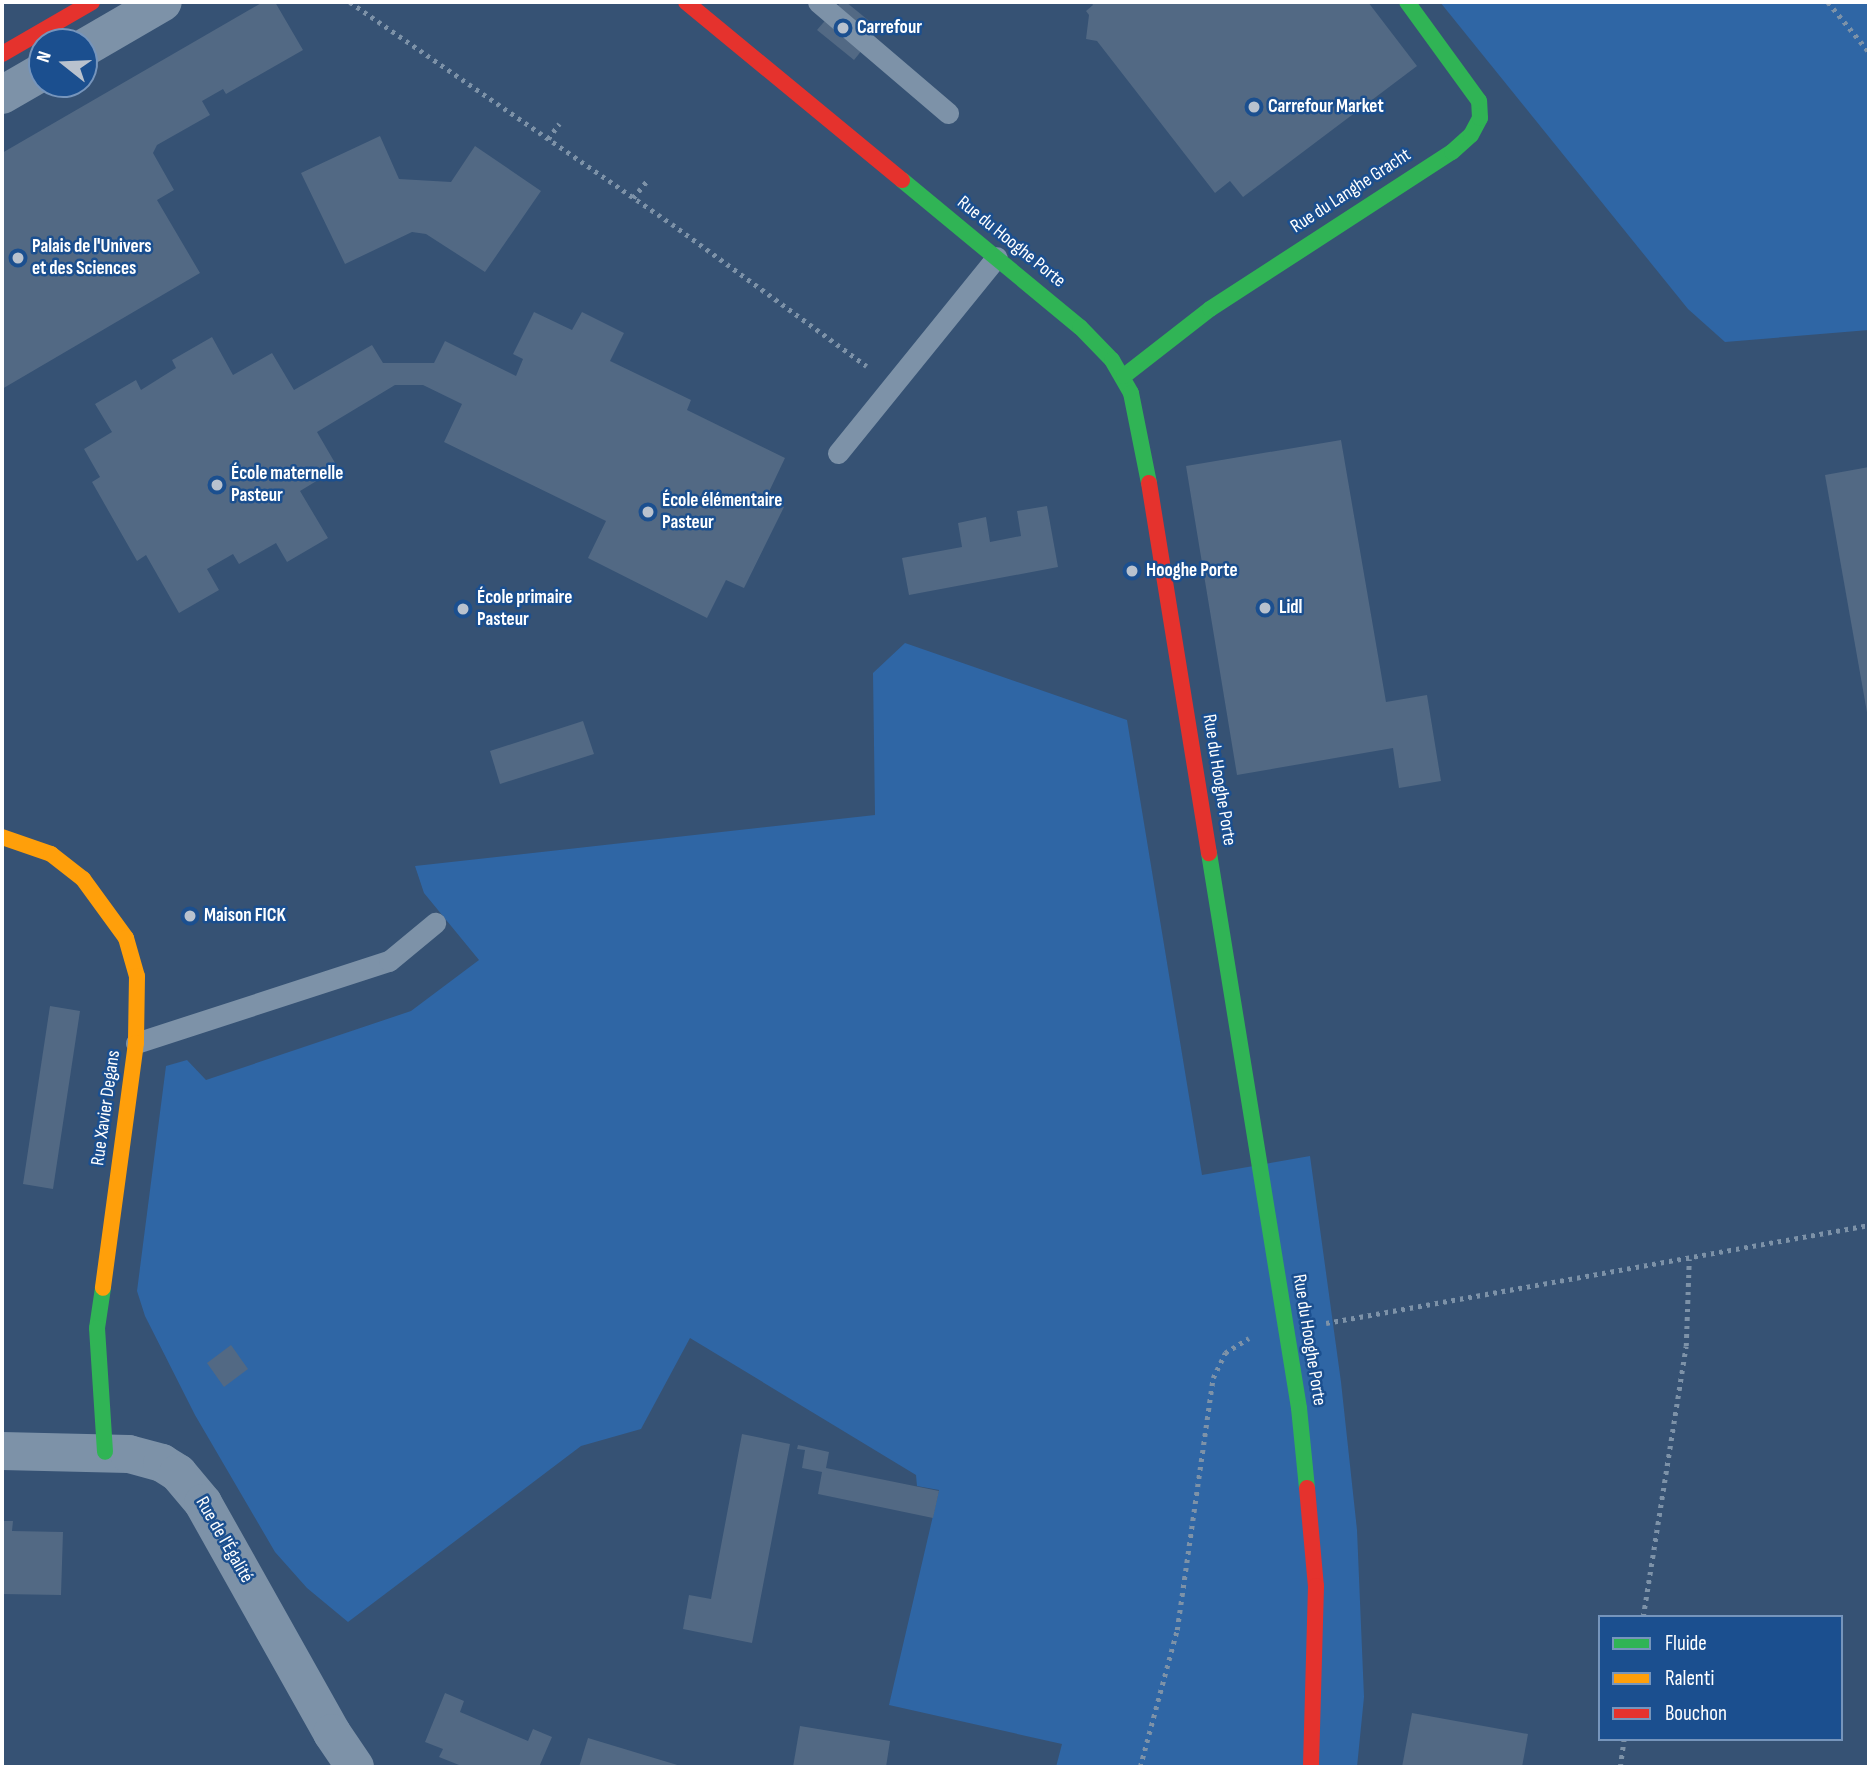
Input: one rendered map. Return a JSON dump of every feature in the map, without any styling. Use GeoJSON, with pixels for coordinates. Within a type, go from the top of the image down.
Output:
{"type":"FeatureCollection","features":[{"type":"Feature","properties":{"kind":"street"},"geometry":{"type":"LineString","coordinates":[[2,54],[92,2]]}},
{"type":"Feature","properties":{"kind":"street"},"geometry":{"type":"LineString","coordinates":[[98,40],[163,2]]}},
{"type":"Feature","properties":{"kind":"street","name":"Rue du Hooghe Porte"},"geometry":{"type":"LineString","coordinates":[[686,2],[794,94],[1090,335],[1124,376],[1142,438],[1287,1330],[1308,1490],[1316,1586],[1311,1767]]}},
{"type":"Feature","properties":{"kind":"street","name":"Rue du Langhe Gracht"},"geometry":{"type":"LineString","coordinates":[[1124,376],[1210,309],[1452,152],[1471,135],[1480,118],[1479,101],[1406,2]]}},
{"type":"Feature","properties":{"kind":"street"},"geometry":{"type":"LineString","coordinates":[[2,95],[28,80]]}},
{"type":"Feature","properties":{"kind":"street","name":"Rue Xavier Degans"},"geometry":{"type":"LineString","coordinates":[[2,837],[51,854],[83,879],[126,938],[138,976],[136,1043],[98,1319],[97,1347],[105,1452]]}},
{"type":"Feature","properties":{"kind":"street","name":"Rue de l'Égalité"},"geometry":{"type":"LineString","coordinates":[[2,1451],[105,1452],[145,1457],[162,1463],[191,1485],[276,1629],[332,1733],[355,1767]]}},
{"type":"Feature","properties":{"kind":"lane"},"geometry":{"type":"LineString","coordinates":[[818,2],[948,113]]}},
{"type":"Feature","properties":{"kind":"lane"},"geometry":{"type":"LineString","coordinates":[[838,453],[997,257]]}},
{"type":"Feature","properties":{"kind":"lane"},"geometry":{"type":"LineString","coordinates":[[136,1043],[389,961],[435,923]]}},
{"type":"Feature","properties":{"kind":"path"},"geometry":{"type":"LineString","coordinates":[[350,2],[633,198],[894,385]]}},
{"type":"Feature","properties":{"kind":"path"},"geometry":{"type":"LineString","coordinates":[[594,2],[634,2]]}},
{"type":"Feature","properties":{"kind":"path"},"geometry":{"type":"LineString","coordinates":[[1828,2],[1869,52]]}},
{"type":"Feature","properties":{"kind":"path"},"geometry":{"type":"LineString","coordinates":[[548,139],[559,124]]}},
{"type":"Feature","properties":{"kind":"path"},"geometry":{"type":"LineString","coordinates":[[633,198],[646,181]]}},
{"type":"Feature","properties":{"kind":"path"},"geometry":{"type":"LineString","coordinates":[[1140,1767],[1177,1630],[1217,1366],[1225,1353],[1250,1338],[1287,1330],[1869,1225]]}},
{"type":"Feature","properties":{"kind":"path"},"geometry":{"type":"LineString","coordinates":[[1643,1615],[1686,1346],[1689,1259]]}},
{"type":"Feature","properties":{"kind":"path"},"geometry":{"type":"LineString","coordinates":[[1620,1767],[1624,1741]]}},
{"type":"Feature","properties":{"kind":"shaded area"},"geometry":{"type":"Polygon","coordinates":[[[1440,2],[1869,2],[1869,330],[1725,342],[1688,309],[1440,2]]]}},
{"type":"Feature","properties":{"kind":"shaded area"},"geometry":{"type":"Polygon","coordinates":[[[905,643],[1127,720],[1202,1175],[1310,1156],[1341,1382],[1357,1530],[1364,1697],[1357,1767],[1056,1767],[1062,1744],[889,1705],[939,1490],[917,1486],[916,1475],[690,1338],[641,1429],[581,1446],[348,1622],[307,1588],[275,1552],[195,1415],[145,1316],[137,1291],[166,1066],[187,1060],[206,1080],[411,1011],[479,960],[424,893],[415,866],[875,815],[873,673],[905,643]]]}},
{"type":"Feature","properties":{"kind":"building"},"geometry":{"type":"Polygon","coordinates":[[[263,2],[275,2],[303,50],[226,94],[223,89],[202,101],[210,115],[157,145],[153,153],[174,190],[157,200],[200,273],[2,389],[2,153],[263,2]]]}},
{"type":"Feature","properties":{"kind":"building"},"geometry":{"type":"Polygon","coordinates":[[[841,2],[846,2],[879,29],[854,60],[817,30],[841,2]]]}},
{"type":"Feature","properties":{"kind":"building","name":"Carrefour Market"},"geometry":{"type":"Polygon","coordinates":[[[1091,2],[1368,2],[1417,66],[1243,197],[1230,181],[1215,193],[1097,41],[1086,39],[1089,15],[1086,11],[1093,5],[1091,2]]]}},
{"type":"Feature","properties":{"kind":"building"},"geometry":{"type":"Polygon","coordinates":[[[380,136],[399,179],[451,182],[475,146],[541,191],[485,272],[426,234],[412,232],[345,264],[301,173],[380,136]]]}},
{"type":"Feature","properties":{"kind":"building"},"geometry":{"type":"Polygon","coordinates":[[[534,312],[572,330],[582,312],[624,333],[610,361],[691,400],[687,410],[785,458],[766,498],[784,507],[744,588],[726,580],[707,618],[588,558],[606,521],[444,442],[462,404],[423,385],[395,385],[317,432],[338,468],[300,491],[328,538],[287,562],[276,543],[239,564],[233,554],[207,569],[219,590],[179,613],[146,555],[137,561],[92,482],[100,477],[84,449],[112,432],[95,404],[136,380],[141,390],[176,368],[172,360],[212,337],[233,375],[272,353],[294,390],[372,345],[383,363],[434,363],[445,341],[516,376],[523,359],[513,354],[534,312]]]}},
{"type":"Feature","properties":{"kind":"building"},"geometry":{"type":"Polygon","coordinates":[[[1341,440],[1386,702],[1427,695],[1441,781],[1399,788],[1393,748],[1237,775],[1186,466],[1341,440]]]}},
{"type":"Feature","properties":{"kind":"building"},"geometry":{"type":"Polygon","coordinates":[[[1869,467],[1869,717],[1868,718],[1825,475],[1869,467]]]}},
{"type":"Feature","properties":{"kind":"building"},"geometry":{"type":"Polygon","coordinates":[[[1047,506],[1058,567],[909,595],[902,558],[962,547],[958,523],[986,517],[990,542],[1021,536],[1017,511],[1047,506]]]}},
{"type":"Feature","properties":{"kind":"building"},"geometry":{"type":"Polygon","coordinates":[[[583,721],[594,754],[500,784],[490,751],[583,721]]]}},
{"type":"Feature","properties":{"kind":"building"},"geometry":{"type":"Polygon","coordinates":[[[50,1006],[80,1011],[53,1189],[23,1184],[50,1006]]]}},
{"type":"Feature","properties":{"kind":"building"},"geometry":{"type":"Polygon","coordinates":[[[231,1345],[248,1369],[224,1387],[207,1363],[231,1345]]]}},
{"type":"Feature","properties":{"kind":"building"},"geometry":{"type":"Polygon","coordinates":[[[742,1434],[790,1444],[752,1643],[683,1629],[689,1595],[711,1599],[742,1434]]]}},
{"type":"Feature","properties":{"kind":"building"},"geometry":{"type":"Polygon","coordinates":[[[798,1445],[829,1452],[826,1468],[939,1491],[933,1518],[818,1494],[822,1472],[802,1468],[805,1450],[797,1449],[798,1445]]]}},
{"type":"Feature","properties":{"kind":"building"},"geometry":{"type":"Polygon","coordinates":[[[2,1521],[13,1521],[12,1531],[63,1532],[61,1595],[2,1594],[2,1521]]]}},
{"type":"Feature","properties":{"kind":"building"},"geometry":{"type":"Polygon","coordinates":[[[445,1693],[464,1701],[460,1712],[528,1741],[533,1729],[552,1737],[539,1767],[464,1767],[439,1757],[443,1749],[425,1742],[445,1693]]]}},
{"type":"Feature","properties":{"kind":"building"},"geometry":{"type":"Polygon","coordinates":[[[1412,1713],[1528,1734],[1522,1767],[1402,1767],[1412,1713]]]}},
{"type":"Feature","properties":{"kind":"building"},"geometry":{"type":"Polygon","coordinates":[[[800,1726],[890,1741],[886,1767],[793,1767],[800,1726]]]}},
{"type":"Feature","properties":{"kind":"building"},"geometry":{"type":"Polygon","coordinates":[[[588,1738],[684,1767],[579,1767],[588,1738]]]}},
{"type":"Feature","properties":{"kind":"traffic: fast"},"geometry":{"type":"LineString","coordinates":[[1124,376],[1210,309],[1452,152],[1471,135],[1480,118],[1479,101],[1407,2]]}},
{"type":"Feature","properties":{"kind":"traffic: fast"},"geometry":{"type":"LineString","coordinates":[[902,180],[1080,327],[1112,360],[1131,393],[1149,483]]}},
{"type":"Feature","properties":{"kind":"traffic: fast"},"geometry":{"type":"LineString","coordinates":[[1209,853],[1299,1408],[1307,1488]]}},
{"type":"Feature","properties":{"kind":"traffic: fast"},"geometry":{"type":"LineString","coordinates":[[103,1288],[97,1328],[105,1452]]}},
{"type":"Feature","properties":{"kind":"traffic: slow"},"geometry":{"type":"LineString","coordinates":[[2,837],[51,854],[83,879],[126,938],[137,976],[136,1043],[103,1288]]}},
{"type":"Feature","properties":{"kind":"traffic: jam"},"geometry":{"type":"LineString","coordinates":[[2,54],[92,2]]}},
{"type":"Feature","properties":{"kind":"traffic: jam"},"geometry":{"type":"LineString","coordinates":[[686,2],[902,180]]}},
{"type":"Feature","properties":{"kind":"traffic: jam"},"geometry":{"type":"LineString","coordinates":[[1149,483],[1209,853]]}},
{"type":"Feature","properties":{"kind":"traffic: jam"},"geometry":{"type":"LineString","coordinates":[[1307,1488],[1316,1586],[1311,1767]]}},
{"type":"Feature","properties":{"kind":"place","name":"Carrefour"},"geometry":{"type":"Point","coordinates":[843,28]}},
{"type":"Feature","properties":{"kind":"place","name":"Carrefour Market"},"geometry":{"type":"Point","coordinates":[1254,107]}},
{"type":"Feature","properties":{"kind":"place","name":"Palais de l'Univers et des Sciences"},"geometry":{"type":"Point","coordinates":[18,258]}},
{"type":"Feature","properties":{"kind":"place","name":"École maternelle Pasteur"},"geometry":{"type":"Point","coordinates":[217,485]}},
{"type":"Feature","properties":{"kind":"place","name":"École élémentaire Pasteur"},"geometry":{"type":"Point","coordinates":[648,512]}},
{"type":"Feature","properties":{"kind":"place","name":"Hooghe Porte"},"geometry":{"type":"Point","coordinates":[1132,571]}},
{"type":"Feature","properties":{"kind":"place","name":"Lidl"},"geometry":{"type":"Point","coordinates":[1265,608]}},
{"type":"Feature","properties":{"kind":"place","name":"École primaire Pasteur"},"geometry":{"type":"Point","coordinates":[463,609]}},
{"type":"Feature","properties":{"kind":"place","name":"Maison FICK"},"geometry":{"type":"Point","coordinates":[190,916]}}]}
